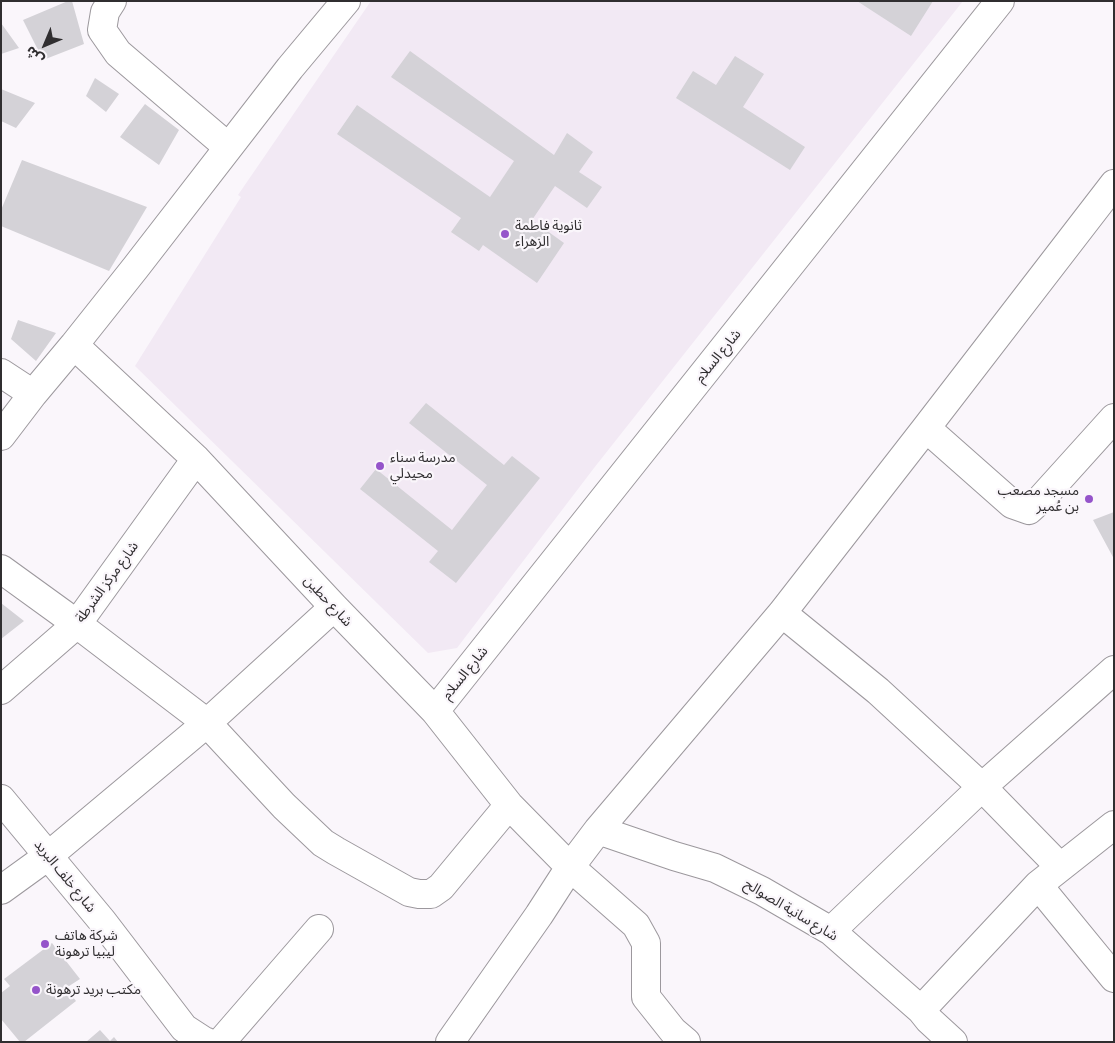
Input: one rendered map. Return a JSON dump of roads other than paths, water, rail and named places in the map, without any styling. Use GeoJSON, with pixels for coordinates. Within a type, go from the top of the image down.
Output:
{"type":"FeatureCollection","features":[{"type":"Feature","properties":{"kind":"street"},"geometry":{"type":"LineString","coordinates":[[112,1],[105,12],[102,30],[118,53],[228,147]]}},
{"type":"Feature","properties":{"kind":"street"},"geometry":{"type":"LineString","coordinates":[[1,436],[33,394],[74,346],[290,68],[346,1]]}},
{"type":"Feature","properties":{"kind":"street","name":"شارع السلام"},"geometry":{"type":"LineString","coordinates":[[435,711],[1000,1]]}},
{"type":"Feature","properties":{"kind":"street"},"geometry":{"type":"LineString","coordinates":[[450,1042],[570,867],[598,830],[782,613],[1114,184]]}},
{"type":"Feature","properties":{"kind":"street","name":"شارع حطين"},"geometry":{"type":"LineString","coordinates":[[74,346],[196,459],[334,607],[435,711],[509,805],[570,867],[636,925],[646,943],[646,997],[673,1032],[686,1042]]}},
{"type":"Feature","properties":{"kind":"street"},"geometry":{"type":"LineString","coordinates":[[1,373],[33,394]]}},
{"type":"Feature","properties":{"kind":"street"},"geometry":{"type":"LineString","coordinates":[[926,428],[1012,504],[1029,510],[1114,418]]}},
{"type":"Feature","properties":{"kind":"street","name":"شارع مركز الشرطة"},"geometry":{"type":"LineString","coordinates":[[1,690],[77,624],[196,459]]}},
{"type":"Feature","properties":{"kind":"street"},"geometry":{"type":"LineString","coordinates":[[1,569],[207,723],[284,806],[323,843],[409,892],[431,894],[441,887],[509,805]]}},
{"type":"Feature","properties":{"kind":"street"},"geometry":{"type":"LineString","coordinates":[[1,890],[48,856],[207,723],[334,607]]}},
{"type":"Feature","properties":{"kind":"street"},"geometry":{"type":"LineString","coordinates":[[782,613],[878,691],[982,787],[1060,867]]}},
{"type":"Feature","properties":{"kind":"street"},"geometry":{"type":"LineString","coordinates":[[831,931],[982,787],[1114,670]]}},
{"type":"Feature","properties":{"kind":"street","name":"شارع خلف البريد"},"geometry":{"type":"LineString","coordinates":[[1,799],[108,929],[184,1028],[208,1042]]}},
{"type":"Feature","properties":{"kind":"street"},"geometry":{"type":"LineString","coordinates":[[920,1010],[1038,885],[1114,825]]}},
{"type":"Feature","properties":{"kind":"street","name":"شارع سانية الصوالح"},"geometry":{"type":"LineString","coordinates":[[598,830],[715,868],[762,891],[831,931],[953,1042]]}},
{"type":"Feature","properties":{"kind":"street"},"geometry":{"type":"LineString","coordinates":[[1038,885],[1114,978]]}},
{"type":"Feature","properties":{"kind":"street"},"geometry":{"type":"LineString","coordinates":[[221,1042],[319,929]]}},
{"type":"Feature","properties":{"kind":"place","name":"ثانوية فاطمة الزهراء"},"geometry":{"type":"Point","coordinates":[505,234]}},
{"type":"Feature","properties":{"kind":"place","name":"مدرسة سناء محيدلي"},"geometry":{"type":"Point","coordinates":[380,466]}},
{"type":"Feature","properties":{"kind":"place","name":"مسجد مصعب بن عُمير"},"geometry":{"type":"Point","coordinates":[1089,499]}},
{"type":"Feature","properties":{"kind":"place","name":"شركة هاتف ليبيا ترهونة"},"geometry":{"type":"Point","coordinates":[45,944]}},
{"type":"Feature","properties":{"kind":"place","name":"مكتب بريد ترهونة"},"geometry":{"type":"Point","coordinates":[36,990]}}]}
